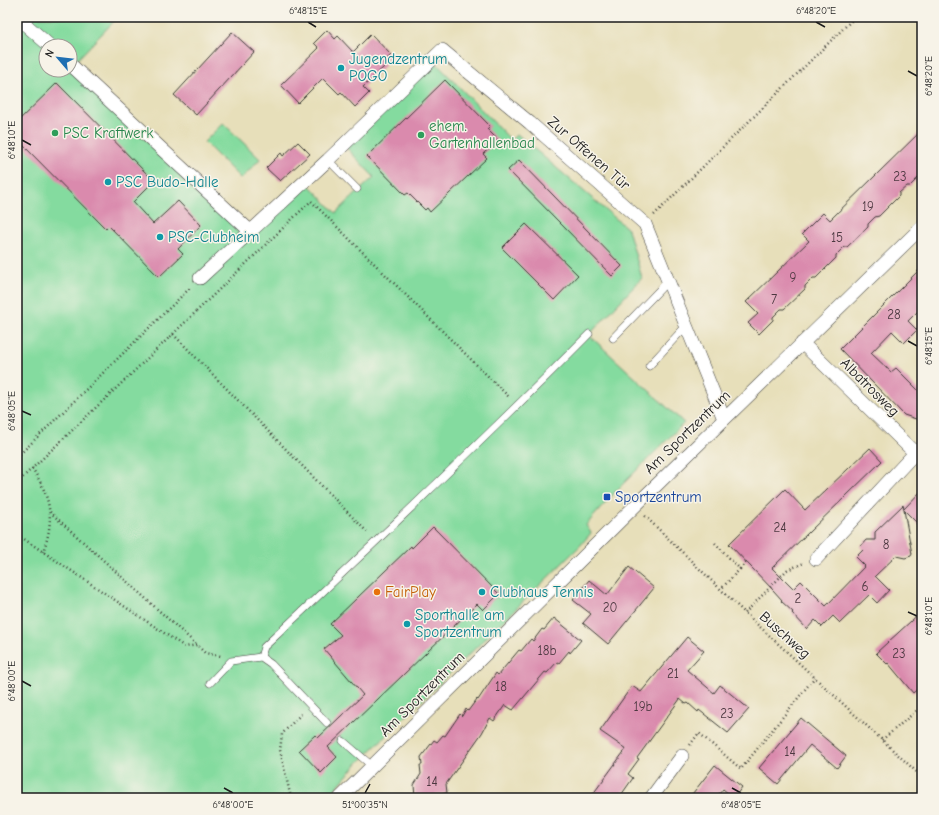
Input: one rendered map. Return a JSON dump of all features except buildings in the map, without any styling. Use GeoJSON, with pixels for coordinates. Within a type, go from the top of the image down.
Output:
{"type":"FeatureCollection","features":[{"type":"Feature","properties":{"kind":"street"},"geometry":{"type":"LineString","coordinates":[[17,17],[41,38]]}},
{"type":"Feature","properties":{"kind":"street","name":"Zur Offenen Tür"},"geometry":{"type":"LineString","coordinates":[[200,278],[328,160],[442,50],[530,123],[646,224],[724,419]]}},
{"type":"Feature","properties":{"kind":"street"},"geometry":{"type":"LineString","coordinates":[[78,71],[250,231]]}},
{"type":"Feature","properties":{"kind":"street","name":"Am Sportzentrum"},"geometry":{"type":"LineString","coordinates":[[340,798],[635,506],[922,227]]}},
{"type":"Feature","properties":{"kind":"street","name":"Albatrosweg"},"geometry":{"type":"LineString","coordinates":[[802,343],[918,450],[816,559]]}},
{"type":"Feature","properties":{"kind":"street"},"geometry":{"type":"LineString","coordinates":[[651,798],[682,756]]}},
{"type":"Feature","properties":{"kind":"lane"},"geometry":{"type":"LineString","coordinates":[[328,160],[357,189]]}},
{"type":"Feature","properties":{"kind":"lane"},"geometry":{"type":"LineString","coordinates":[[613,338],[668,280]]}},
{"type":"Feature","properties":{"kind":"lane"},"geometry":{"type":"LineString","coordinates":[[649,366],[686,326]]}},
{"type":"Feature","properties":{"kind":"lane"},"geometry":{"type":"LineString","coordinates":[[261,657],[264,646],[377,542],[518,406],[589,334]]}},
{"type":"Feature","properties":{"kind":"lane"},"geometry":{"type":"LineString","coordinates":[[210,683],[231,661],[261,657],[271,664],[327,723]]}},
{"type":"Feature","properties":{"kind":"lane"},"geometry":{"type":"LineString","coordinates":[[343,741],[372,766]]}},
{"type":"Feature","properties":{"kind":"path"},"geometry":{"type":"LineString","coordinates":[[646,224],[855,17]]}},
{"type":"Feature","properties":{"kind":"path"},"geometry":{"type":"LineString","coordinates":[[17,483],[311,201],[518,406]]}},
{"type":"Feature","properties":{"kind":"path"},"geometry":{"type":"LineString","coordinates":[[17,457],[200,278]]}},
{"type":"Feature","properties":{"kind":"path"},"geometry":{"type":"LineString","coordinates":[[173,334],[377,542]]}},
{"type":"Feature","properties":{"kind":"path"},"geometry":{"type":"LineString","coordinates":[[32,468],[40,481],[50,512],[49,536],[43,552]]}},
{"type":"Feature","properties":{"kind":"path","name":"Buschweg"},"geometry":{"type":"LineString","coordinates":[[635,506],[745,613],[922,777]]}},
{"type":"Feature","properties":{"kind":"path"},"geometry":{"type":"LineString","coordinates":[[50,512],[205,653],[220,655]]}},
{"type":"Feature","properties":{"kind":"path"},"geometry":{"type":"LineString","coordinates":[[17,536],[24,539],[184,647],[197,645]]}},
{"type":"Feature","properties":{"kind":"path"},"geometry":{"type":"LineString","coordinates":[[715,542],[740,569]]}},
{"type":"Feature","properties":{"kind":"path"},"geometry":{"type":"LineString","coordinates":[[745,613],[787,570],[816,559]]}},
{"type":"Feature","properties":{"kind":"path"},"geometry":{"type":"LineString","coordinates":[[721,589],[746,562]]}},
{"type":"Feature","properties":{"kind":"path"},"geometry":{"type":"LineString","coordinates":[[699,733],[741,768],[815,677]]}},
{"type":"Feature","properties":{"kind":"path"},"geometry":{"type":"LineString","coordinates":[[290,798],[280,750],[282,734],[310,704]]}},
{"type":"Feature","properties":{"kind":"path"},"geometry":{"type":"LineString","coordinates":[[882,740],[922,706]]}},
{"type":"Feature","properties":{"kind":"green space"},"geometry":{"type":"Polygon","coordinates":[[[17,17],[118,17],[78,59],[78,38],[38,38],[38,78],[78,77],[247,233],[305,181],[336,213],[374,177],[344,145],[434,61],[511,140],[517,134],[628,229],[642,278],[589,335],[684,423],[616,491],[586,525],[591,533],[579,547],[358,763],[327,798],[17,798],[17,17]]]}},
{"type":"Feature","properties":{"kind":"green space"},"geometry":{"type":"Polygon","coordinates":[[[223,123],[260,159],[241,179],[204,142],[223,123]]]}},
{"type":"Feature","properties":{"kind":"place","name":"Jugendzentrum POGO"},"geometry":{"type":"Point","coordinates":[341,68]}},
{"type":"Feature","properties":{"kind":"place","name":"PSC Kraftwerk"},"geometry":{"type":"Point","coordinates":[55,133]}},
{"type":"Feature","properties":{"kind":"place","name":"ehem. Gartenhallenbad"},"geometry":{"type":"Point","coordinates":[421,135]}},
{"type":"Feature","properties":{"kind":"place","name":"PSC Budo-Halle"},"geometry":{"type":"Point","coordinates":[108,182]}},
{"type":"Feature","properties":{"kind":"place","name":"PSC-Clubheim"},"geometry":{"type":"Point","coordinates":[160,237]}},
{"type":"Feature","properties":{"kind":"place","name":"Sportzentrum"},"geometry":{"type":"Point","coordinates":[607,497]}},
{"type":"Feature","properties":{"kind":"place","name":"FairPlay"},"geometry":{"type":"Point","coordinates":[377,592]}},
{"type":"Feature","properties":{"kind":"place","name":"Clubhaus Tennis"},"geometry":{"type":"Point","coordinates":[482,592]}},
{"type":"Feature","properties":{"kind":"place","name":"Sporthalle am Sportzentrum"},"geometry":{"type":"Point","coordinates":[407,624]}}]}
